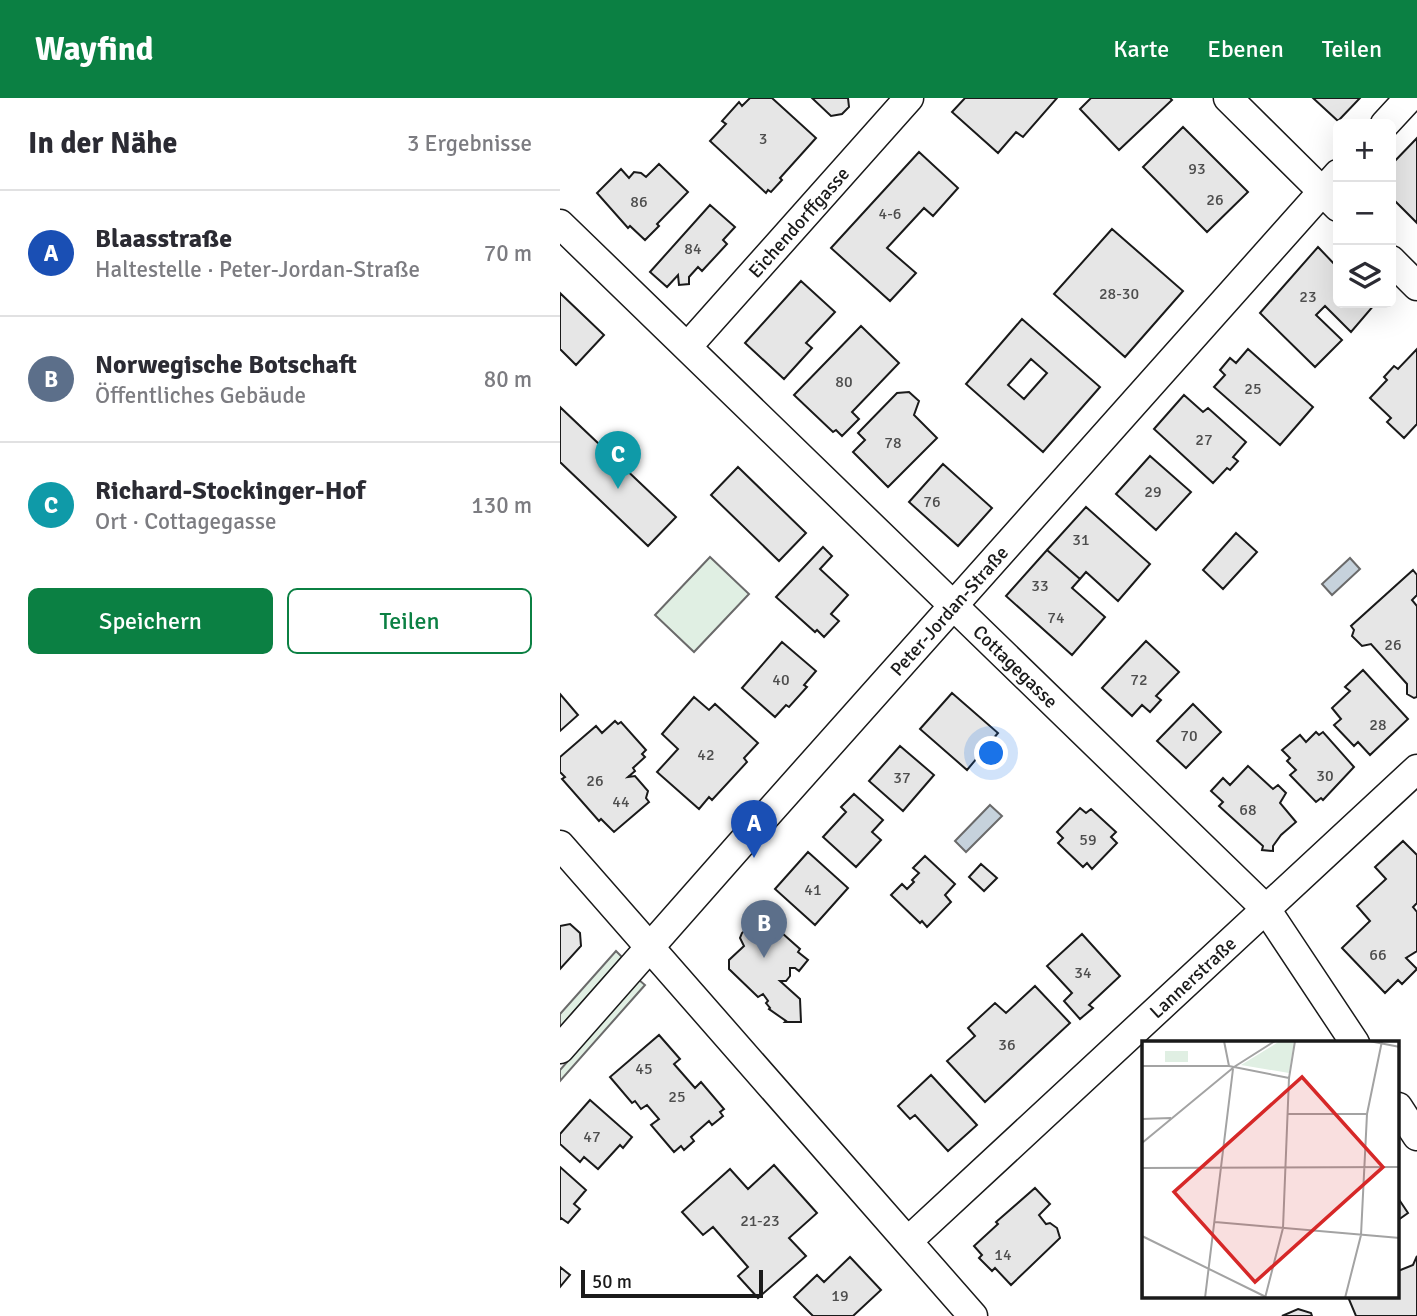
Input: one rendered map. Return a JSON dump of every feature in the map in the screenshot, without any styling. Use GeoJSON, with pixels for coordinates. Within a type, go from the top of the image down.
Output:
{"type":"FeatureCollection","features":[{"type":"Feature","properties":{"kind":"street","name":"Eichendorffgasse"},"geometry":{"type":"LineString","coordinates":[[688,346],[909,98]]}},
{"type":"Feature","properties":{"kind":"street"},"geometry":{"type":"LineString","coordinates":[[1228,98],[1333,191]]}},
{"type":"Feature","properties":{"kind":"street"},"geometry":{"type":"LineString","coordinates":[[1390,119],[1409,98]]}},
{"type":"Feature","properties":{"kind":"street","name":"Peter-Jordan-Straße"},"geometry":{"type":"LineString","coordinates":[[560,1049],[954,604],[1333,191]]}},
{"type":"Feature","properties":{"kind":"street","name":"Cottagegasse"},"geometry":{"type":"LineString","coordinates":[[560,223],[1266,909],[1354,1041]]}},
{"type":"Feature","properties":{"kind":"street"},"geometry":{"type":"LineString","coordinates":[[1396,265],[1417,286]]}},
{"type":"Feature","properties":{"kind":"street","name":"Lannerstraße"},"geometry":{"type":"LineString","coordinates":[[908,1241],[1417,769]]}},
{"type":"Feature","properties":{"kind":"street"},"geometry":{"type":"LineString","coordinates":[[560,845],[974,1316]]}},
{"type":"Feature","properties":{"kind":"street"},"geometry":{"type":"LineString","coordinates":[[1399,1109],[1417,1136]]}},
{"type":"Feature","properties":{"kind":"green space"},"geometry":{"type":"Polygon","coordinates":[[[710,557],[749,594],[694,652],[655,615],[710,557]]]}},
{"type":"Feature","properties":{"kind":"green space"},"geometry":{"type":"Polygon","coordinates":[[[616,951],[622,957],[560,1027],[560,1014],[616,951]]]}},
{"type":"Feature","properties":{"kind":"green space"},"geometry":{"type":"Polygon","coordinates":[[[639,980],[645,985],[560,1081],[560,1070],[639,980]]]}},
{"type":"Feature","properties":{"kind":"shaded area"},"geometry":{"type":"Polygon","coordinates":[[[1350,558],[1360,569],[1332,595],[1322,584],[1350,558]]]}},
{"type":"Feature","properties":{"kind":"shaded area"},"geometry":{"type":"Polygon","coordinates":[[[990,805],[1002,816],[966,852],[955,841],[990,805]]]}},
{"type":"Feature","properties":{"kind":"building"},"geometry":{"type":"Polygon","coordinates":[[[750,98],[772,98],[816,138],[780,178],[782,180],[771,192],[768,190],[766,193],[710,141],[726,124],[722,121],[739,102],[742,106],[750,98]]]}},
{"type":"Feature","properties":{"kind":"building"},"geometry":{"type":"Polygon","coordinates":[[[812,98],[848,98],[849,107],[842,114],[831,116],[812,98]]]}},
{"type":"Feature","properties":{"kind":"building"},"geometry":{"type":"Polygon","coordinates":[[[965,98],[1057,98],[1023,137],[1016,132],[998,153],[952,112],[965,98]]]}},
{"type":"Feature","properties":{"kind":"building"},"geometry":{"type":"Polygon","coordinates":[[[1091,98],[1172,100],[1119,150],[1080,109],[1091,98]]]}},
{"type":"Feature","properties":{"kind":"building"},"geometry":{"type":"Polygon","coordinates":[[[1313,98],[1360,98],[1340,119],[1336,119],[1313,98]]]}},
{"type":"Feature","properties":{"kind":"building"},"geometry":{"type":"Polygon","coordinates":[[[1183,127],[1248,192],[1207,232],[1143,167],[1183,127]]]}},
{"type":"Feature","properties":{"kind":"building"},"geometry":{"type":"Polygon","coordinates":[[[1417,138],[1417,223],[1396,202],[1396,160],[1417,138]]]}},
{"type":"Feature","properties":{"kind":"building"},"geometry":{"type":"Polygon","coordinates":[[[919,152],[958,188],[933,216],[924,208],[887,248],[916,273],[890,301],[831,248],[919,152]]]}},
{"type":"Feature","properties":{"kind":"building"},"geometry":{"type":"Polygon","coordinates":[[[659,164],[688,192],[645,240],[630,226],[628,228],[597,193],[621,169],[629,178],[634,172],[646,177],[659,164]]]}},
{"type":"Feature","properties":{"kind":"building"},"geometry":{"type":"Polygon","coordinates":[[[710,205],[735,227],[723,240],[727,244],[702,271],[698,267],[689,277],[689,284],[679,285],[678,275],[667,287],[650,272],[710,205]]]}},
{"type":"Feature","properties":{"kind":"building"},"geometry":{"type":"Polygon","coordinates":[[[1112,229],[1183,291],[1125,357],[1054,294],[1112,229]]]}},
{"type":"Feature","properties":{"kind":"building"},"geometry":{"type":"Polygon","coordinates":[[[1318,247],[1333,263],[1333,308],[1372,308],[1351,332],[1325,306],[1316,315],[1342,340],[1315,367],[1260,313],[1318,247]]]}},
{"type":"Feature","properties":{"kind":"building"},"geometry":{"type":"Polygon","coordinates":[[[801,281],[835,312],[806,343],[812,348],[784,379],[745,343],[801,281]]]}},
{"type":"Feature","properties":{"kind":"building"},"geometry":{"type":"Polygon","coordinates":[[[560,293],[604,335],[576,365],[560,349],[560,293]]]}},
{"type":"Feature","properties":{"kind":"building"},"geometry":{"type":"Polygon","coordinates":[[[1022,319],[1100,387],[1043,452],[966,384],[1022,319]],[[1031,359],[1008,385],[1024,399],[1047,373],[1031,359]]]}},
{"type":"Feature","properties":{"kind":"building"},"geometry":{"type":"Polygon","coordinates":[[[861,326],[899,363],[852,412],[859,419],[842,436],[836,430],[833,432],[794,395],[861,326]]]}},
{"type":"Feature","properties":{"kind":"building"},"geometry":{"type":"Polygon","coordinates":[[[1248,349],[1313,407],[1280,445],[1214,387],[1225,375],[1220,370],[1230,358],[1236,363],[1248,349]]]}},
{"type":"Feature","properties":{"kind":"building"},"geometry":{"type":"Polygon","coordinates":[[[1417,349],[1417,424],[1404,438],[1387,422],[1391,418],[1370,398],[1387,380],[1384,377],[1394,366],[1398,369],[1417,349]]]}},
{"type":"Feature","properties":{"kind":"building"},"geometry":{"type":"Polygon","coordinates":[[[909,392],[919,401],[914,415],[937,438],[888,487],[853,452],[865,440],[858,433],[897,393],[909,392]]]}},
{"type":"Feature","properties":{"kind":"building"},"geometry":{"type":"Polygon","coordinates":[[[1184,395],[1203,412],[1208,408],[1246,442],[1233,457],[1238,461],[1213,483],[1154,429],[1184,395]]]}},
{"type":"Feature","properties":{"kind":"building"},"geometry":{"type":"Polygon","coordinates":[[[560,407],[676,517],[648,546],[560,462],[560,407]]]}},
{"type":"Feature","properties":{"kind":"building"},"geometry":{"type":"Polygon","coordinates":[[[1150,456],[1191,492],[1156,530],[1116,494],[1150,456]]]}},
{"type":"Feature","properties":{"kind":"building"},"geometry":{"type":"Polygon","coordinates":[[[943,464],[992,508],[958,546],[909,502],[943,464]]]}},
{"type":"Feature","properties":{"kind":"building"},"geometry":{"type":"Polygon","coordinates":[[[738,467],[806,533],[779,561],[711,495],[738,467]]]}},
{"type":"Feature","properties":{"kind":"building"},"geometry":{"type":"Polygon","coordinates":[[[1086,507],[1150,564],[1118,601],[1086,572],[1080,579],[1047,550],[1086,507]]]}},
{"type":"Feature","properties":{"kind":"building"},"geometry":{"type":"Polygon","coordinates":[[[1236,533],[1257,552],[1223,589],[1203,570],[1236,533]]]}},
{"type":"Feature","properties":{"kind":"building"},"geometry":{"type":"Polygon","coordinates":[[[823,547],[832,556],[820,569],[848,595],[831,614],[839,621],[824,637],[776,597],[823,547]]]}},
{"type":"Feature","properties":{"kind":"building"},"geometry":{"type":"Polygon","coordinates":[[[1047,550],[1080,579],[1072,588],[1105,617],[1072,655],[1006,596],[1047,550]]]}},
{"type":"Feature","properties":{"kind":"building"},"geometry":{"type":"Polygon","coordinates":[[[1413,570],[1417,575],[1417,595],[1412,600],[1417,606],[1417,697],[1414,698],[1407,694],[1407,684],[1371,644],[1362,646],[1352,636],[1354,630],[1351,626],[1413,570]]]}},
{"type":"Feature","properties":{"kind":"building"},"geometry":{"type":"Polygon","coordinates":[[[1146,641],[1179,672],[1156,696],[1161,700],[1150,712],[1142,705],[1132,716],[1102,688],[1146,641]]]}},
{"type":"Feature","properties":{"kind":"building"},"geometry":{"type":"Polygon","coordinates":[[[782,642],[816,671],[804,685],[807,687],[789,707],[786,705],[775,717],[742,688],[782,642]]]}},
{"type":"Feature","properties":{"kind":"building"},"geometry":{"type":"Polygon","coordinates":[[[1363,670],[1408,719],[1370,755],[1358,742],[1354,746],[1334,725],[1341,719],[1332,708],[1350,691],[1345,687],[1363,670]]]}},
{"type":"Feature","properties":{"kind":"building"},"geometry":{"type":"Polygon","coordinates":[[[952,693],[998,733],[967,770],[920,729],[952,693]]]}},
{"type":"Feature","properties":{"kind":"building"},"geometry":{"type":"Polygon","coordinates":[[[560,694],[578,715],[560,731],[560,694]]]}},
{"type":"Feature","properties":{"kind":"building"},"geometry":{"type":"Polygon","coordinates":[[[694,697],[709,710],[715,704],[758,743],[744,758],[747,762],[712,800],[709,797],[699,809],[657,772],[678,749],[662,734],[694,697]]]}},
{"type":"Feature","properties":{"kind":"building"},"geometry":{"type":"Polygon","coordinates":[[[1193,704],[1221,732],[1186,768],[1157,741],[1193,704]]]}},
{"type":"Feature","properties":{"kind":"building"},"geometry":{"type":"Polygon","coordinates":[[[615,721],[618,724],[621,722],[646,750],[642,754],[645,757],[628,777],[635,776],[648,791],[646,798],[649,802],[614,832],[601,819],[599,821],[562,779],[565,777],[560,772],[560,757],[596,726],[602,733],[615,721]]]}},
{"type":"Feature","properties":{"kind":"building"},"geometry":{"type":"Polygon","coordinates":[[[1316,732],[1319,735],[1323,732],[1354,767],[1323,800],[1321,798],[1316,802],[1290,775],[1296,770],[1287,761],[1290,758],[1282,750],[1300,735],[1306,742],[1316,732]]]}},
{"type":"Feature","properties":{"kind":"building"},"geometry":{"type":"Polygon","coordinates":[[[900,746],[934,775],[903,811],[869,781],[900,746]]]}},
{"type":"Feature","properties":{"kind":"building"},"geometry":{"type":"Polygon","coordinates":[[[1248,766],[1273,789],[1278,785],[1286,793],[1280,803],[1296,822],[1281,835],[1273,846],[1273,851],[1262,850],[1263,846],[1219,806],[1223,802],[1211,791],[1223,778],[1230,785],[1248,766]]]}},
{"type":"Feature","properties":{"kind":"building"},"geometry":{"type":"Polygon","coordinates":[[[854,794],[883,820],[872,832],[881,840],[856,867],[823,837],[846,812],[841,807],[854,794]]]}},
{"type":"Feature","properties":{"kind":"building"},"geometry":{"type":"Polygon","coordinates":[[[1080,808],[1086,813],[1091,809],[1116,832],[1111,837],[1117,843],[1092,869],[1087,863],[1083,867],[1058,843],[1063,838],[1057,832],[1080,808]]]}},
{"type":"Feature","properties":{"kind":"building"},"geometry":{"type":"Polygon","coordinates":[[[1403,841],[1417,855],[1417,903],[1413,907],[1417,912],[1417,951],[1406,958],[1417,969],[1402,984],[1398,980],[1385,993],[1342,948],[1370,921],[1357,906],[1386,879],[1375,867],[1403,841]]]}},
{"type":"Feature","properties":{"kind":"building"},"geometry":{"type":"Polygon","coordinates":[[[808,852],[848,888],[815,925],[775,889],[808,852]]]}},
{"type":"Feature","properties":{"kind":"building"},"geometry":{"type":"Polygon","coordinates":[[[925,856],[955,884],[945,895],[951,902],[927,927],[891,895],[902,884],[907,889],[914,882],[912,880],[919,873],[913,868],[925,856]]]}},
{"type":"Feature","properties":{"kind":"building"},"geometry":{"type":"Polygon","coordinates":[[[981,864],[997,878],[984,891],[969,877],[981,864]]]}},
{"type":"Feature","properties":{"kind":"building"},"geometry":{"type":"Polygon","coordinates":[[[764,922],[779,935],[782,933],[808,960],[799,971],[790,968],[790,976],[786,981],[780,981],[800,999],[801,1022],[785,1022],[769,1009],[763,994],[758,997],[729,969],[729,960],[744,946],[740,938],[742,933],[750,926],[758,930],[764,922]]]}},
{"type":"Feature","properties":{"kind":"building"},"geometry":{"type":"Polygon","coordinates":[[[570,924],[580,933],[581,946],[560,969],[560,926],[570,924]]]}},
{"type":"Feature","properties":{"kind":"building"},"geometry":{"type":"Polygon","coordinates":[[[1082,934],[1120,976],[1089,1005],[1093,1008],[1080,1019],[1064,1001],[1072,993],[1047,966],[1082,934]]]}},
{"type":"Feature","properties":{"kind":"building"},"geometry":{"type":"Polygon","coordinates":[[[1035,986],[1070,1023],[985,1102],[947,1061],[975,1036],[968,1028],[995,1003],[1006,1013],[1035,986]]]}},
{"type":"Feature","properties":{"kind":"building"},"geometry":{"type":"Polygon","coordinates":[[[659,1035],[680,1059],[674,1064],[695,1088],[701,1082],[724,1109],[720,1112],[723,1116],[712,1125],[709,1121],[691,1137],[694,1141],[684,1150],[681,1146],[674,1152],[651,1125],[659,1119],[647,1105],[641,1109],[635,1101],[632,1103],[610,1077],[659,1035]]]}},
{"type":"Feature","properties":{"kind":"building"},"geometry":{"type":"Polygon","coordinates":[[[931,1075],[977,1125],[948,1151],[915,1115],[910,1119],[898,1106],[931,1075]]]}},
{"type":"Feature","properties":{"kind":"building"},"geometry":{"type":"Polygon","coordinates":[[[590,1100],[632,1137],[623,1148],[620,1145],[598,1169],[584,1157],[580,1162],[560,1144],[560,1134],[590,1100]]]}},
{"type":"Feature","properties":{"kind":"building"},"geometry":{"type":"Polygon","coordinates":[[[774,1165],[817,1213],[789,1238],[806,1256],[758,1298],[738,1276],[748,1267],[713,1227],[703,1235],[682,1212],[730,1169],[748,1189],[774,1165]]]}},
{"type":"Feature","properties":{"kind":"building"},"geometry":{"type":"Polygon","coordinates":[[[560,1167],[586,1190],[574,1204],[580,1209],[568,1223],[560,1219],[560,1167]]]}},
{"type":"Feature","properties":{"kind":"building"},"geometry":{"type":"Polygon","coordinates":[[[1035,1188],[1050,1204],[1039,1215],[1046,1224],[1050,1223],[1057,1228],[1060,1238],[1011,1285],[995,1268],[992,1271],[979,1258],[982,1255],[974,1246],[998,1224],[996,1222],[1035,1188]]]}},
{"type":"Feature","properties":{"kind":"building"},"geometry":{"type":"Polygon","coordinates":[[[1399,1200],[1408,1213],[1399,1219],[1399,1200]]]}},
{"type":"Feature","properties":{"kind":"building"},"geometry":{"type":"Polygon","coordinates":[[[1417,1256],[1417,1316],[1356,1316],[1348,1298],[1399,1298],[1399,1271],[1413,1265],[1417,1256]]]}},
{"type":"Feature","properties":{"kind":"building"},"geometry":{"type":"Polygon","coordinates":[[[850,1257],[881,1290],[853,1316],[813,1316],[794,1297],[817,1275],[824,1282],[850,1257]]]}},
{"type":"Feature","properties":{"kind":"building"},"geometry":{"type":"Polygon","coordinates":[[[560,1267],[570,1275],[560,1287],[560,1267]]]}},
{"type":"Feature","properties":{"kind":"building"},"geometry":{"type":"Polygon","coordinates":[[[1298,1309],[1311,1313],[1312,1316],[1282,1316],[1298,1309]]]}},
{"type":"Feature","properties":{"kind":"place","name":"Richard-Stockinger-Hof"},"geometry":{"type":"Point","coordinates":[618,489]}},
{"type":"Feature","properties":{"kind":"place","name":"Blaasstraße"},"geometry":{"type":"Point","coordinates":[754,858]}},
{"type":"Feature","properties":{"kind":"place","name":"Norwegische Botschaft"},"geometry":{"type":"Point","coordinates":[764,958]}}]}
